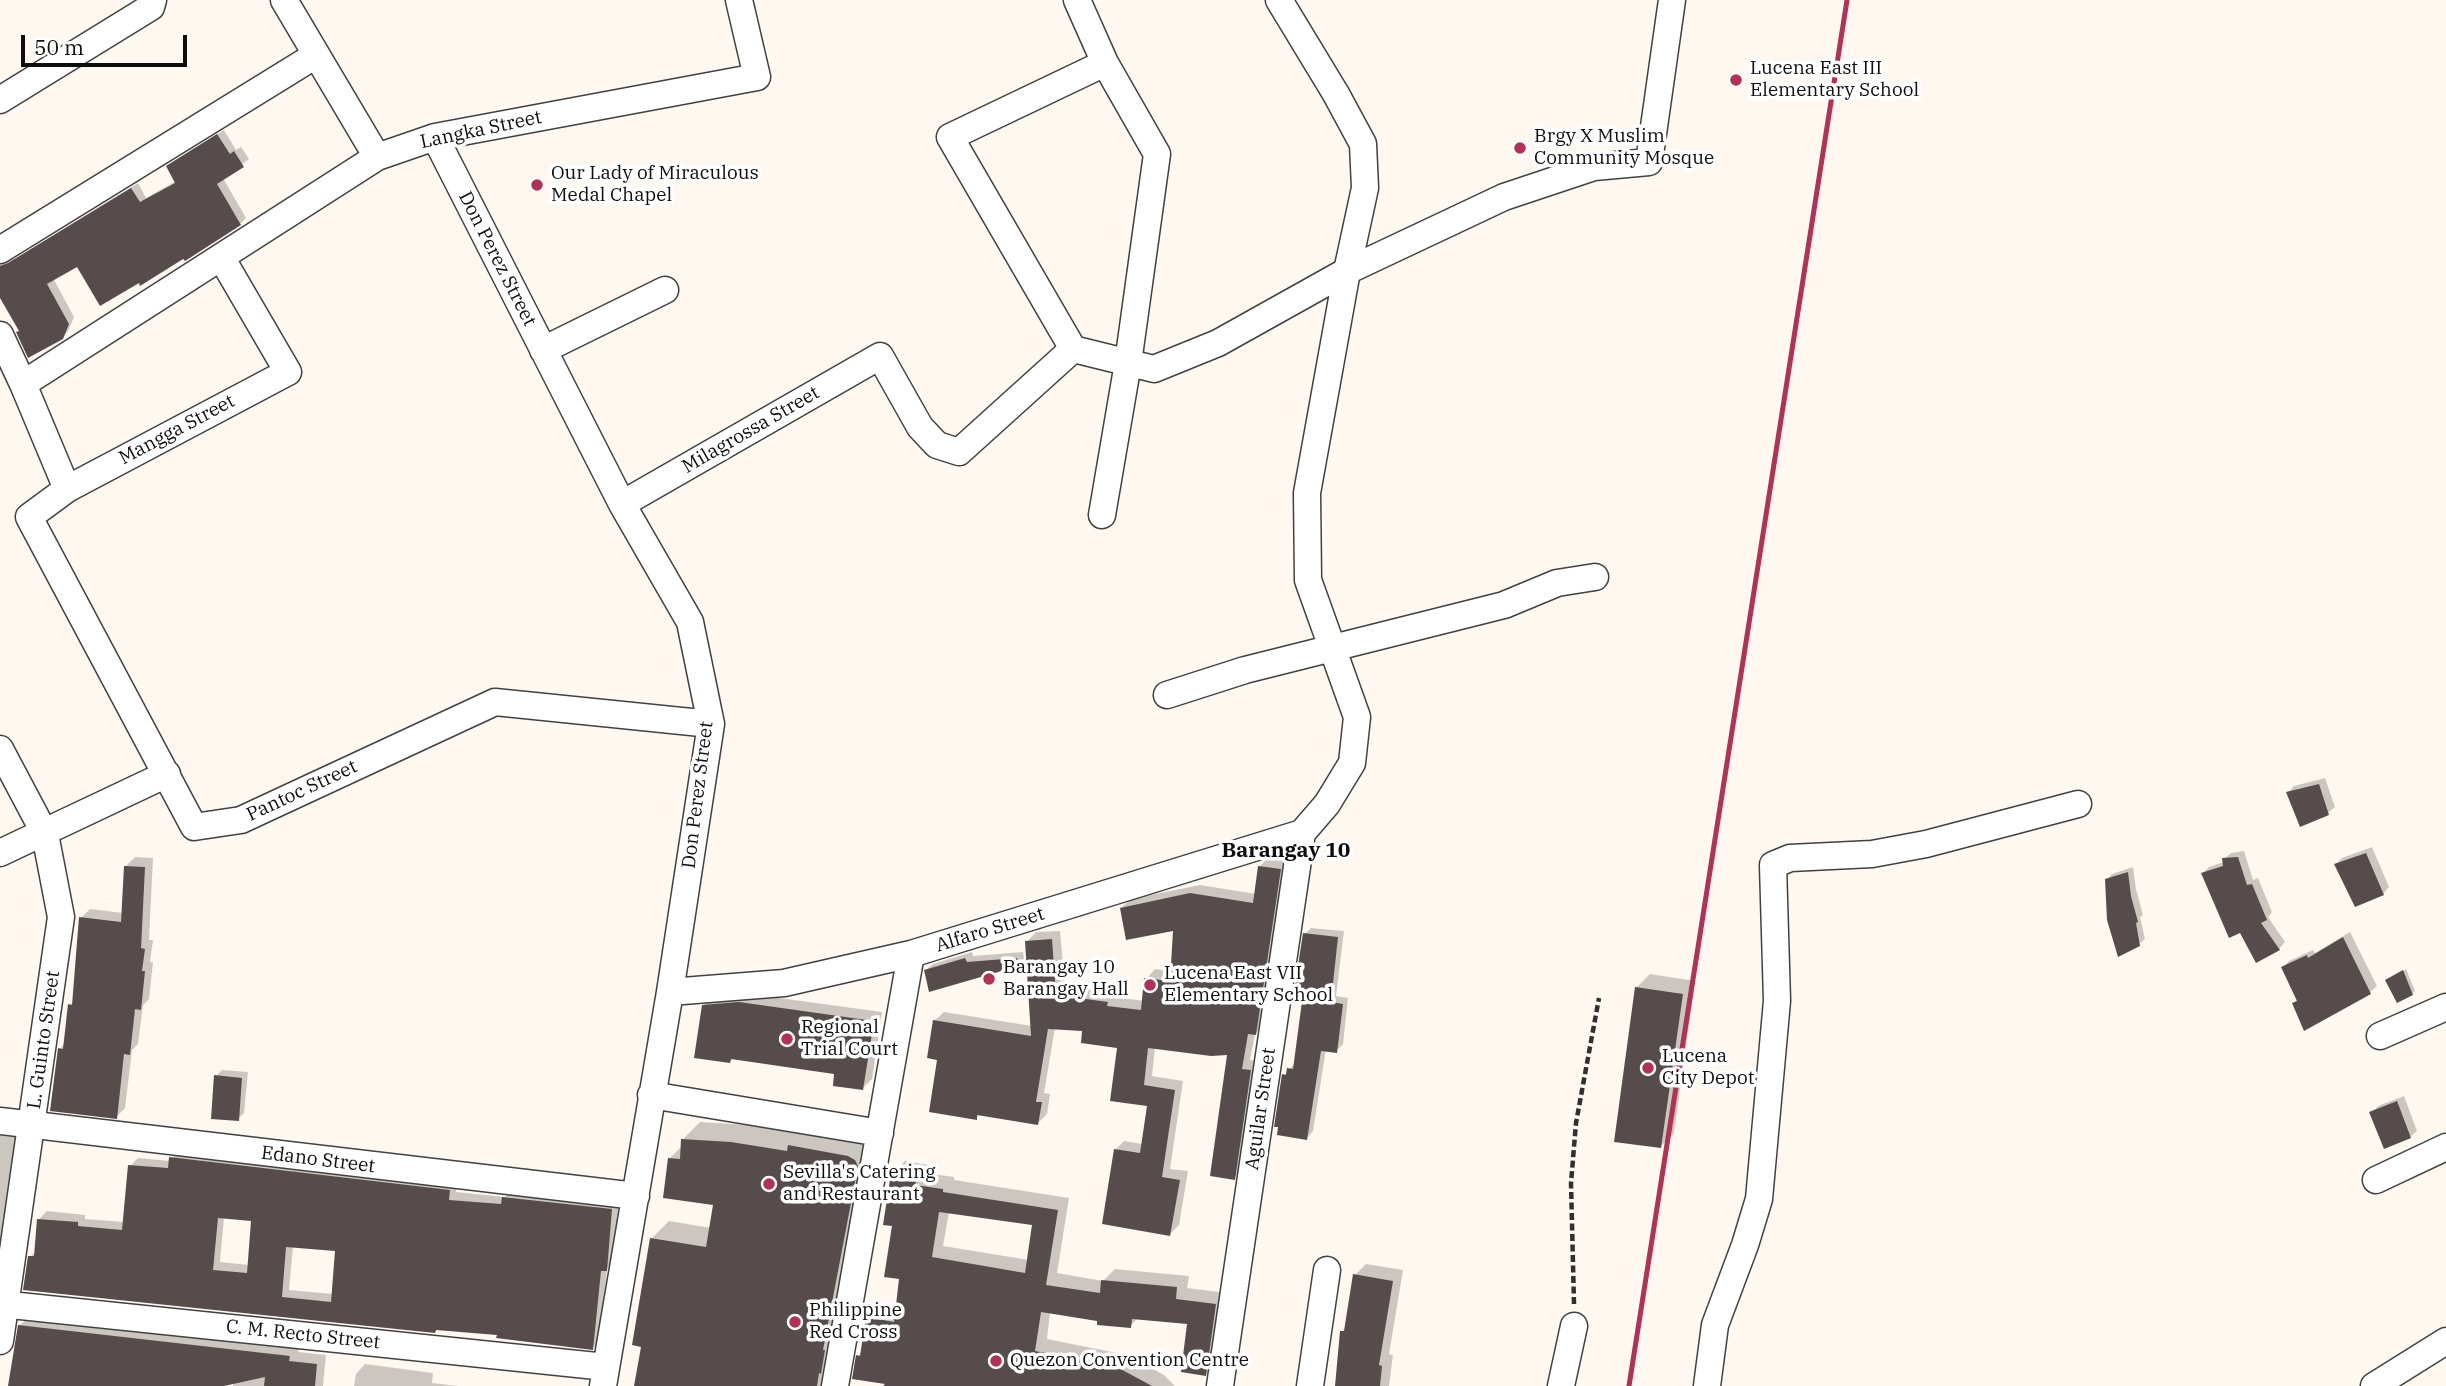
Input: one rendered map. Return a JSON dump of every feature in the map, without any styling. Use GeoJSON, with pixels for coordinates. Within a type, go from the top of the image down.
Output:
{"type":"FeatureCollection","features":[{"type":"Feature","properties":{"kind":"street"},"geometry":{"type":"LineString","coordinates":[[0,100],[151,7],[153,0]]}},
{"type":"Feature","properties":{"kind":"street"},"geometry":{"type":"LineString","coordinates":[[284,0],[377,158]]}},
{"type":"Feature","properties":{"kind":"street","name":"Langka Street"},"geometry":{"type":"LineString","coordinates":[[23,384],[377,158],[435,137],[757,77],[739,0]]}},
{"type":"Feature","properties":{"kind":"street"},"geometry":{"type":"LineString","coordinates":[[1077,0],[1105,63],[1157,154],[1128,363],[1102,515]]}},
{"type":"Feature","properties":{"kind":"street"},"geometry":{"type":"LineString","coordinates":[[1279,0],[1363,144],[1365,188],[1347,271],[1307,493],[1308,580],[1357,717],[1352,763],[1327,804],[1303,833]]}},
{"type":"Feature","properties":{"kind":"street"},"geometry":{"type":"LineString","coordinates":[[1105,63],[950,137],[1073,349],[1154,369],[1218,343],[1347,271],[1504,197],[1594,167],[1649,162],[1672,0]]}},
{"type":"Feature","properties":{"kind":"street"},"geometry":{"type":"LineString","coordinates":[[0,250],[316,55]]}},
{"type":"Feature","properties":{"kind":"street","name":"Don Perez Street"},"geometry":{"type":"LineString","coordinates":[[435,137],[622,504],[690,622],[711,724],[670,992],[604,1377]]}},
{"type":"Feature","properties":{"kind":"street","name":"Mangga Street"},"geometry":{"type":"LineString","coordinates":[[67,489],[288,372],[221,257]]}},
{"type":"Feature","properties":{"kind":"street"},"geometry":{"type":"LineString","coordinates":[[543,350],[665,289]]}},
{"type":"Feature","properties":{"kind":"street"},"geometry":{"type":"LineString","coordinates":[[0,335],[67,489]]}},
{"type":"Feature","properties":{"kind":"street","name":"Milagrossa Street"},"geometry":{"type":"LineString","coordinates":[[622,504],[880,356],[920,427],[937,445],[959,452],[1073,349]]}},
{"type":"Feature","properties":{"kind":"street","name":"Pantoc Street"},"geometry":{"type":"LineString","coordinates":[[67,489],[29,517],[194,827],[241,820],[495,702],[711,724]]}},
{"type":"Feature","properties":{"kind":"street"},"geometry":{"type":"LineString","coordinates":[[1167,695],[1245,670],[1504,605],[1557,583],[1595,577]]}},
{"type":"Feature","properties":{"kind":"street","name":"L. Guinto Street"},"geometry":{"type":"LineString","coordinates":[[0,749],[45,834],[61,917],[32,1127],[3,1304],[0,1341]]}},
{"type":"Feature","properties":{"kind":"street"},"geometry":{"type":"LineString","coordinates":[[0,853],[167,774]]}},
{"type":"Feature","properties":{"kind":"street"},"geometry":{"type":"LineString","coordinates":[[1707,1386],[1715,1325],[1759,1199],[1777,1000],[1773,865],[1790,859],[1872,854],[1926,844],[2078,804]]}},
{"type":"Feature","properties":{"kind":"street","name":"Alfaro Street"},"geometry":{"type":"LineString","coordinates":[[670,992],[784,983],[911,954],[1303,833]]}},
{"type":"Feature","properties":{"kind":"street","name":"Aguilar Street"},"geometry":{"type":"LineString","coordinates":[[1220,1386],[1303,833]]}},
{"type":"Feature","properties":{"kind":"street"},"geometry":{"type":"LineString","coordinates":[[835,1386],[911,954]]}},
{"type":"Feature","properties":{"kind":"street"},"geometry":{"type":"LineString","coordinates":[[2380,1036],[2446,1007]]}},
{"type":"Feature","properties":{"kind":"street"},"geometry":{"type":"LineString","coordinates":[[651,1095],[880,1133]]}},
{"type":"Feature","properties":{"kind":"street","name":"Edano Street"},"geometry":{"type":"LineString","coordinates":[[0,1121],[32,1127],[636,1196]]}},
{"type":"Feature","properties":{"kind":"street"},"geometry":{"type":"LineString","coordinates":[[2376,1180],[2446,1147]]}},
{"type":"Feature","properties":{"kind":"street"},"geometry":{"type":"LineString","coordinates":[[1310,1386],[1327,1270]]}},
{"type":"Feature","properties":{"kind":"street","name":"C. M. Recto Street"},"geometry":{"type":"LineString","coordinates":[[3,1304],[604,1377]]}},
{"type":"Feature","properties":{"kind":"street"},"geometry":{"type":"LineString","coordinates":[[1562,1386],[1574,1326]]}},
{"type":"Feature","properties":{"kind":"street"},"geometry":{"type":"LineString","coordinates":[[2381,1384],[2446,1341]]}},
{"type":"Feature","properties":{"kind":"path"},"geometry":{"type":"LineString","coordinates":[[1574,1326],[1572,1171],[1576,1123],[1598,998]]}},
{"type":"Feature","properties":{"kind":"building"},"geometry":{"type":"Polygon","coordinates":[[[217,134],[230,154],[234,151],[244,167],[217,184],[241,225],[185,261],[183,259],[140,286],[139,283],[100,306],[77,267],[47,284],[69,324],[63,339],[28,358],[16,332],[19,331],[0,298],[0,266],[131,188],[140,202],[175,183],[166,166],[217,134]]]}},
{"type":"Feature","properties":{"kind":"building"},"geometry":{"type":"Polygon","coordinates":[[[2319,784],[2329,815],[2300,827],[2286,792],[2319,784]]]}},
{"type":"Feature","properties":{"kind":"building"},"geometry":{"type":"Polygon","coordinates":[[[2366,853],[2384,895],[2355,907],[2334,864],[2366,853]]]}},
{"type":"Feature","properties":{"kind":"building"},"geometry":{"type":"Polygon","coordinates":[[[2238,857],[2247,885],[2252,884],[2267,920],[2261,923],[2280,950],[2256,963],[2240,933],[2229,938],[2201,873],[2223,866],[2222,858],[2238,857]]]}},
{"type":"Feature","properties":{"kind":"building"},"geometry":{"type":"Polygon","coordinates":[[[124,866],[145,867],[141,948],[145,949],[142,971],[145,971],[141,1010],[135,1009],[130,1055],[124,1054],[117,1119],[50,1111],[58,1048],[63,1049],[68,1004],[72,1005],[79,917],[121,922],[124,866]]]}},
{"type":"Feature","properties":{"kind":"building"},"geometry":{"type":"Polygon","coordinates":[[[1258,866],[1281,869],[1256,1035],[1248,1034],[1242,1069],[1251,1070],[1235,1180],[1210,1176],[1227,1055],[1211,1056],[1148,1048],[1144,1085],[1175,1090],[1162,1177],[1180,1180],[1170,1236],[1102,1224],[1114,1149],[1140,1153],[1147,1106],[1110,1101],[1117,1048],[1081,1043],[1082,1031],[1048,1029],[1036,1102],[1042,1102],[1038,1125],[977,1115],[977,1120],[929,1112],[937,1060],[927,1058],[933,1020],[1031,1036],[1025,941],[1052,939],[1056,995],[1108,1002],[1107,1006],[1141,1010],[1144,978],[1170,981],[1173,931],[1126,940],[1120,908],[1190,893],[1253,903],[1258,866]]]}},
{"type":"Feature","properties":{"kind":"building"},"geometry":{"type":"Polygon","coordinates":[[[2128,872],[2140,946],[2118,957],[2107,920],[2105,879],[2128,872]]]}},
{"type":"Feature","properties":{"kind":"building"},"geometry":{"type":"Polygon","coordinates":[[[1303,933],[1338,937],[1331,1002],[1343,1004],[1337,1053],[1321,1051],[1307,1140],[1277,1135],[1278,1127],[1274,1127],[1282,1074],[1286,1075],[1287,1068],[1293,1069],[1303,994],[1294,992],[1303,933]]]}},
{"type":"Feature","properties":{"kind":"building"},"geometry":{"type":"Polygon","coordinates":[[[2343,937],[2371,994],[2304,1031],[2292,1003],[2297,1001],[2281,967],[2307,955],[2308,958],[2343,937]]]}},
{"type":"Feature","properties":{"kind":"building"},"geometry":{"type":"Polygon","coordinates":[[[965,958],[967,962],[1017,958],[1019,966],[929,992],[924,970],[965,958]]]}},
{"type":"Feature","properties":{"kind":"building"},"geometry":{"type":"Polygon","coordinates":[[[2403,970],[2413,995],[2397,1003],[2385,980],[2403,970]]]}},
{"type":"Feature","properties":{"kind":"building","name":"Lucena City Depot"},"geometry":{"type":"Polygon","coordinates":[[[1635,987],[1683,994],[1661,1148],[1614,1142],[1635,987]]]}},
{"type":"Feature","properties":{"kind":"building"},"geometry":{"type":"Polygon","coordinates":[[[739,1002],[874,1021],[863,1090],[833,1086],[834,1074],[731,1059],[730,1063],[694,1058],[702,1005],[739,1002]]]}},
{"type":"Feature","properties":{"kind":"building"},"geometry":{"type":"Polygon","coordinates":[[[214,1075],[242,1078],[239,1121],[211,1119],[214,1075]]]}},
{"type":"Feature","properties":{"kind":"building"},"geometry":{"type":"Polygon","coordinates":[[[2397,1101],[2411,1138],[2384,1149],[2369,1112],[2397,1101]]]}},
{"type":"Feature","properties":{"kind":"building"},"geometry":{"type":"Polygon","coordinates":[[[681,1139],[731,1142],[787,1151],[788,1145],[848,1156],[855,1160],[858,1166],[817,1386],[634,1386],[641,1347],[632,1345],[650,1238],[706,1247],[713,1205],[663,1198],[668,1158],[680,1159],[681,1139]]]}},
{"type":"Feature","properties":{"kind":"building"},"geometry":{"type":"Polygon","coordinates":[[[169,1157],[450,1190],[449,1200],[501,1204],[502,1197],[612,1209],[607,1271],[601,1271],[593,1350],[496,1338],[497,1335],[436,1330],[435,1333],[23,1290],[28,1256],[34,1256],[37,1219],[78,1222],[78,1226],[122,1230],[128,1165],[168,1168],[169,1157]],[[218,1218],[213,1270],[247,1273],[251,1221],[218,1218]],[[286,1247],[282,1297],[331,1302],[335,1251],[286,1247]]]}},
{"type":"Feature","properties":{"kind":"building"},"geometry":{"type":"Polygon","coordinates":[[[891,1173],[917,1176],[915,1185],[943,1189],[943,1192],[1058,1210],[1046,1285],[1100,1293],[1101,1280],[1177,1287],[1176,1299],[1216,1304],[1206,1376],[1181,1372],[1187,1324],[1132,1319],[1131,1328],[1097,1325],[1097,1321],[1041,1312],[1035,1351],[1115,1366],[1152,1386],[883,1386],[885,1384],[852,1379],[856,1355],[860,1356],[866,1317],[894,1322],[899,1279],[884,1277],[892,1226],[883,1225],[891,1173]],[[939,1212],[932,1257],[1025,1273],[1032,1225],[939,1212]]]}},
{"type":"Feature","properties":{"kind":"building"},"geometry":{"type":"Polygon","coordinates":[[[1353,1274],[1393,1281],[1379,1365],[1382,1366],[1380,1386],[1335,1386],[1340,1331],[1344,1331],[1353,1274]]]}},
{"type":"Feature","properties":{"kind":"building"},"geometry":{"type":"Polygon","coordinates":[[[18,1325],[290,1356],[289,1361],[317,1364],[315,1386],[264,1386],[265,1377],[224,1386],[8,1386],[18,1325]]]}},
{"type":"Feature","properties":{"kind":"railway"},"geometry":{"type":"LineString","coordinates":[[1629,1386],[1847,0]]}},
{"type":"Feature","properties":{"kind":"place","name":"Lucena East III Elementary School"},"geometry":{"type":"Point","coordinates":[1736,80]}},
{"type":"Feature","properties":{"kind":"place","name":"Brgy X Muslim Community Mosque"},"geometry":{"type":"Point","coordinates":[1520,148]}},
{"type":"Feature","properties":{"kind":"place","name":"Our Lady of Miraculous Medal Chapel"},"geometry":{"type":"Point","coordinates":[537,185]}},
{"type":"Feature","properties":{"kind":"place","name":"Barangay 10 Barangay Hall"},"geometry":{"type":"Point","coordinates":[989,979]}},
{"type":"Feature","properties":{"kind":"place","name":"Lucena East VII Elementary School"},"geometry":{"type":"Point","coordinates":[1150,985]}},
{"type":"Feature","properties":{"kind":"place","name":"Regional Trial Court"},"geometry":{"type":"Point","coordinates":[787,1039]}},
{"type":"Feature","properties":{"kind":"place","name":"Lucena City Depot"},"geometry":{"type":"Point","coordinates":[1648,1068]}},
{"type":"Feature","properties":{"kind":"place","name":"Sevilla's Catering and Restaurant"},"geometry":{"type":"Point","coordinates":[769,1184]}},
{"type":"Feature","properties":{"kind":"place","name":"Philippine Red Cross"},"geometry":{"type":"Point","coordinates":[795,1322]}},
{"type":"Feature","properties":{"kind":"place","name":"Quezon Convention Centre"},"geometry":{"type":"Point","coordinates":[996,1361]}},
{"type":"Feature","properties":{"kind":"district","name":"Barangay 10"},"geometry":{"type":"Point","coordinates":[1286,851]}}]}
